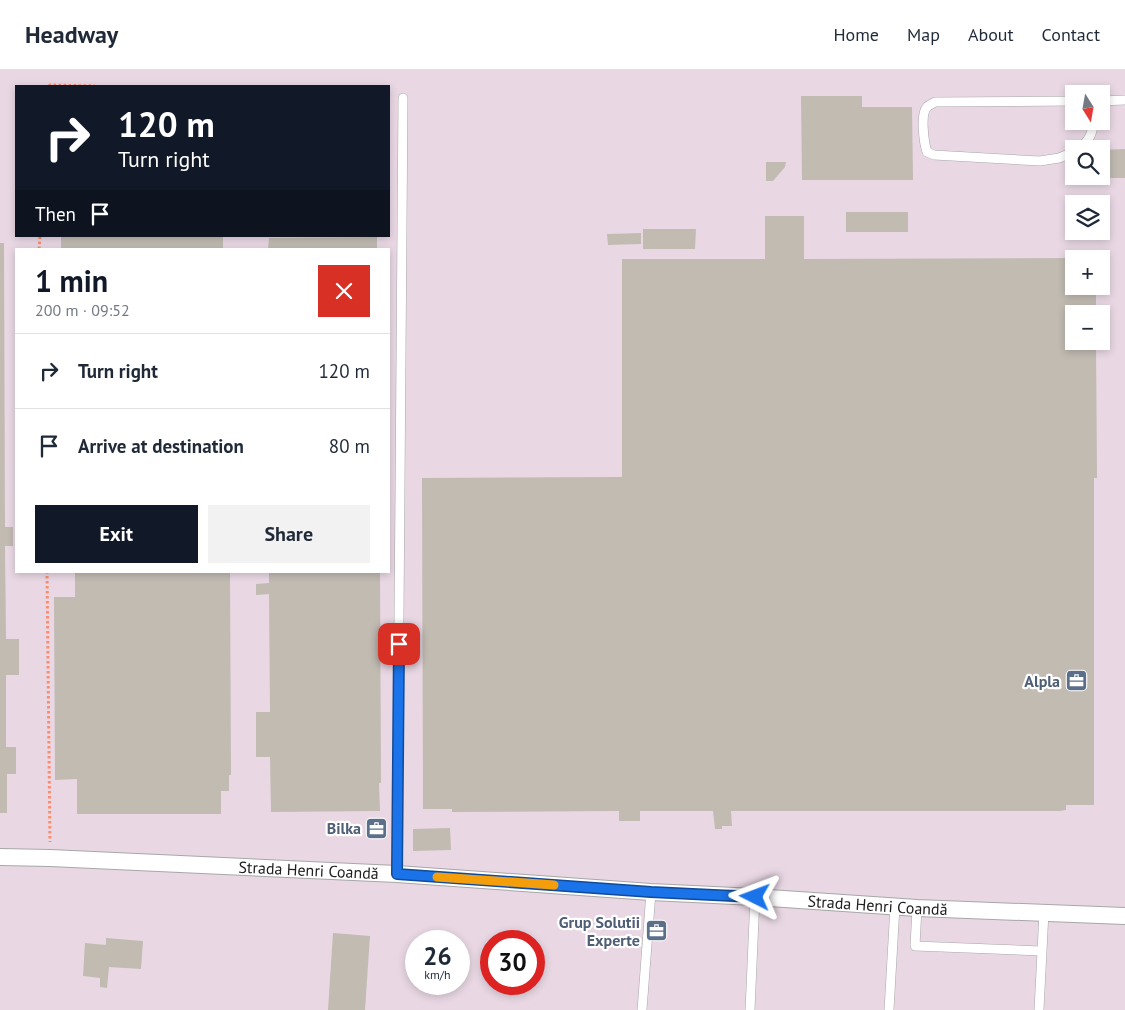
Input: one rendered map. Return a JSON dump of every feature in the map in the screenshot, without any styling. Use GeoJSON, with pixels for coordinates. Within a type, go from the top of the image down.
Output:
{"type":"FeatureCollection","features":[{"type":"Feature","properties":{"kind":"street","name":"Strada Henri Coandă"},"geometry":{"type":"LineString","coordinates":[[0,857],[397,874],[916,908],[1125,916]]}},
{"type":"Feature","properties":{"kind":"lane"},"geometry":{"type":"LineString","coordinates":[[397,874],[404,98]]}},
{"type":"Feature","properties":{"kind":"lane"},"geometry":{"type":"LineString","coordinates":[[1110,101],[1125,100]]}},
{"type":"Feature","properties":{"kind":"lane"},"geometry":{"type":"LineString","coordinates":[[1065,101],[935,102],[927,107],[923,116],[925,147],[927,152],[934,155],[1040,161],[1065,156]]}},
{"type":"Feature","properties":{"kind":"lane"},"geometry":{"type":"LineString","coordinates":[[642,1010],[651,892]]}},
{"type":"Feature","properties":{"kind":"lane"},"geometry":{"type":"LineString","coordinates":[[750,1010],[755,897]]}},
{"type":"Feature","properties":{"kind":"lane"},"geometry":{"type":"LineString","coordinates":[[890,1010],[895,906]]}},
{"type":"Feature","properties":{"kind":"lane"},"geometry":{"type":"LineString","coordinates":[[916,908],[915,946],[1041,951]]}},
{"type":"Feature","properties":{"kind":"lane"},"geometry":{"type":"LineString","coordinates":[[1039,1010],[1044,912]]}},
{"type":"Feature","properties":{"kind":"path"},"geometry":{"type":"LineString","coordinates":[[50,85],[72,85]]}},
{"type":"Feature","properties":{"kind":"path"},"geometry":{"type":"LineString","coordinates":[[47,573],[50,858]]}},
{"type":"Feature","properties":{"kind":"shaded area"},"geometry":{"type":"Polygon","coordinates":[[[0,70],[1125,70],[1125,1010],[0,1010],[0,70]]]}},
{"type":"Feature","properties":{"kind":"building"},"geometry":{"type":"Polygon","coordinates":[[[801,96],[862,96],[862,107],[912,107],[913,180],[802,180],[801,96]]]}},
{"type":"Feature","properties":{"kind":"building"},"geometry":{"type":"Polygon","coordinates":[[[1125,149],[1125,178],[1110,178],[1110,150],[1125,149]]]}},
{"type":"Feature","properties":{"kind":"building"},"geometry":{"type":"Polygon","coordinates":[[[766,162],[786,162],[785,167],[773,181],[766,181],[766,162]]]}},
{"type":"Feature","properties":{"kind":"building"},"geometry":{"type":"Polygon","coordinates":[[[846,212],[908,212],[908,232],[846,232],[846,212]]]}},
{"type":"Feature","properties":{"kind":"building"},"geometry":{"type":"Polygon","coordinates":[[[765,216],[804,216],[804,259],[1065,258],[1065,295],[1096,295],[1096,305],[1065,305],[1065,350],[1096,350],[1097,478],[1094,478],[1094,805],[1066,805],[1066,810],[1060,811],[731,811],[732,826],[722,826],[722,829],[715,829],[713,811],[640,811],[640,821],[619,821],[619,811],[452,812],[452,809],[423,809],[422,478],[622,477],[622,259],[765,259],[765,216]]]}},
{"type":"Feature","properties":{"kind":"building"},"geometry":{"type":"Polygon","coordinates":[[[643,229],[696,229],[695,249],[643,249],[643,229]]]}},
{"type":"Feature","properties":{"kind":"building"},"geometry":{"type":"Polygon","coordinates":[[[641,233],[641,244],[608,245],[607,234],[641,233]]]}},
{"type":"Feature","properties":{"kind":"building"},"geometry":{"type":"Polygon","coordinates":[[[61,237],[223,237],[223,248],[61,248],[61,237]]]}},
{"type":"Feature","properties":{"kind":"building"},"geometry":{"type":"Polygon","coordinates":[[[377,237],[377,248],[268,248],[269,238],[377,237]]]}},
{"type":"Feature","properties":{"kind":"building"},"geometry":{"type":"Polygon","coordinates":[[[0,243],[4,243],[5,527],[13,527],[13,546],[5,546],[6,639],[19,639],[19,675],[6,675],[6,747],[16,747],[16,774],[7,774],[7,813],[0,813],[0,243]]]}},
{"type":"Feature","properties":{"kind":"building"},"geometry":{"type":"Polygon","coordinates":[[[75,573],[230,573],[231,775],[229,775],[229,791],[221,791],[221,814],[77,814],[77,779],[55,780],[54,597],[75,597],[75,573]]]}},
{"type":"Feature","properties":{"kind":"building"},"geometry":{"type":"Polygon","coordinates":[[[269,573],[380,573],[380,811],[271,812],[270,757],[256,757],[256,712],[270,712],[269,594],[256,595],[256,584],[269,583],[269,573]]]}},
{"type":"Feature","properties":{"kind":"building"},"geometry":{"type":"Polygon","coordinates":[[[450,828],[451,850],[413,851],[413,829],[450,828]]]}},
{"type":"Feature","properties":{"kind":"building"},"geometry":{"type":"Polygon","coordinates":[[[333,933],[370,936],[365,1010],[328,1010],[333,933]]]}},
{"type":"Feature","properties":{"kind":"building"},"geometry":{"type":"Polygon","coordinates":[[[106,938],[143,941],[141,969],[109,967],[107,988],[100,987],[100,978],[83,976],[85,943],[106,945],[106,938]]]}},
{"type":"Feature","properties":{"kind":"slow traffic"},"geometry":{"type":"LineString","coordinates":[[437,877],[554,885]]}},
{"type":"Feature","properties":{"kind":"place","name":"Alpla"},"geometry":{"type":"Point","coordinates":[1076,681]}},
{"type":"Feature","properties":{"kind":"place","name":"Bilka"},"geometry":{"type":"Point","coordinates":[377,828]}},
{"type":"Feature","properties":{"kind":"place","name":"Grup Solutii Experte"},"geometry":{"type":"Point","coordinates":[656,931]}},
{"type":"Feature","properties":{"kind":"route"},"geometry":{"type":"LineString","coordinates":[[399,644],[397,874],[651,892],[755,897]]}}]}
